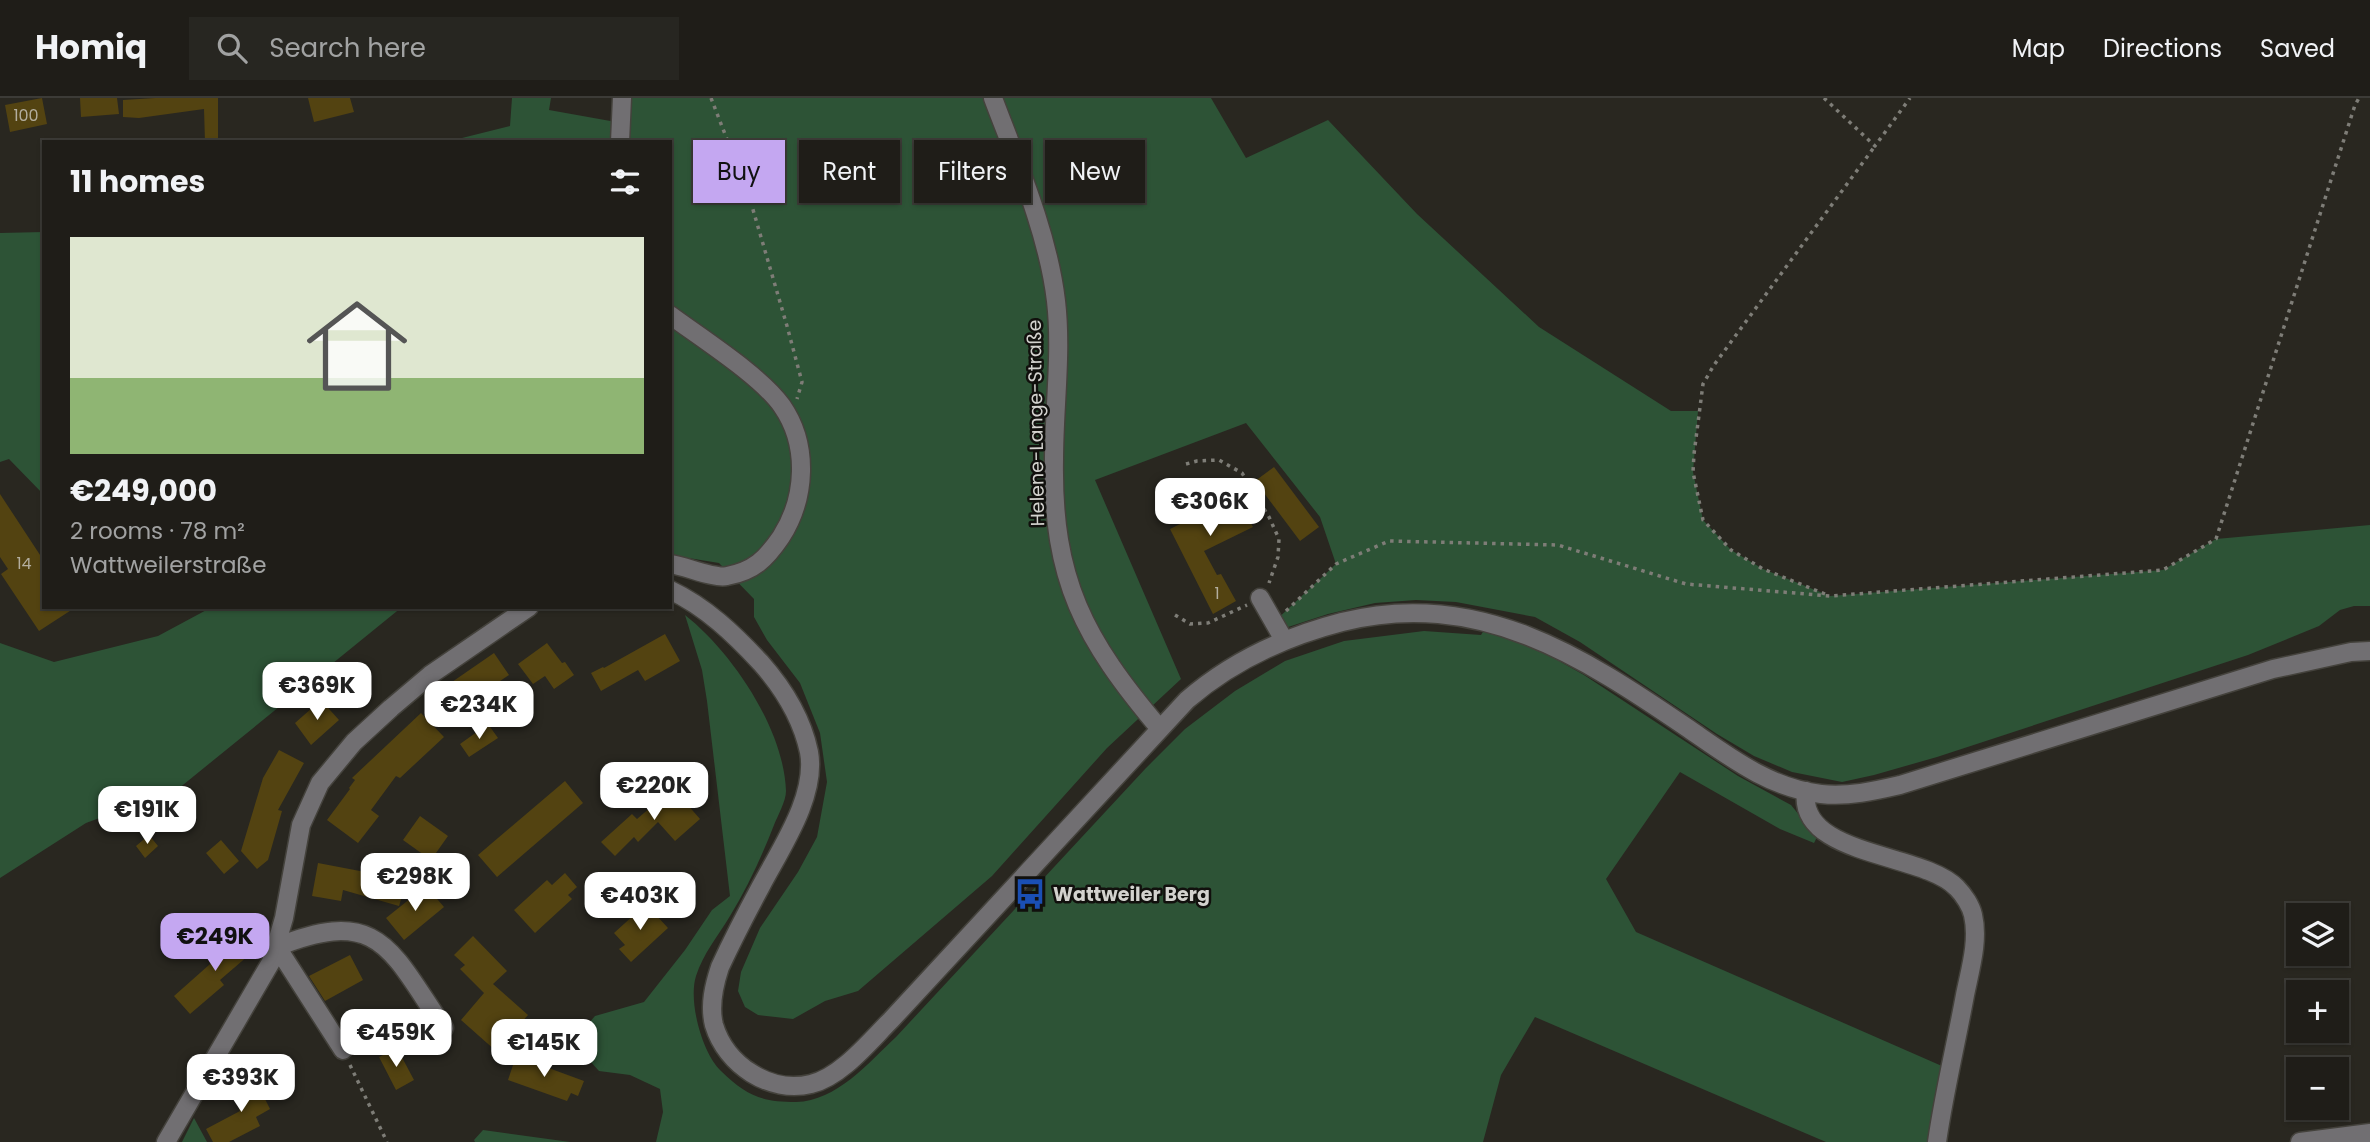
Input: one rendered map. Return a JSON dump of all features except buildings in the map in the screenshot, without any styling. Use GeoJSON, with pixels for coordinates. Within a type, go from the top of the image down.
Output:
{"type":"FeatureCollection","features":[{"type":"Feature","properties":{"kind":"street"},"geometry":{"type":"LineString","coordinates":[[620,140],[622,98]]}},
{"type":"Feature","properties":{"kind":"street","name":"Helene-Lange-Straße"},"geometry":{"type":"LineString","coordinates":[[993,98],[1021,174],[1051,271],[1056,303],[1055,495],[1063,563],[1081,618],[1094,641],[1111,669],[1160,729]]}},
{"type":"Feature","properties":{"kind":"street"},"geometry":{"type":"LineString","coordinates":[[672,316],[752,376],[780,403],[791,422],[801,468],[801,491],[794,513],[761,564],[724,577],[672,564]]}},
{"type":"Feature","properties":{"kind":"street"},"geometry":{"type":"LineString","coordinates":[[672,591],[711,614],[772,676],[786,695],[809,753],[809,777],[795,822],[728,949],[714,986],[713,1014],[720,1040],[746,1070],[764,1080],[798,1086],[813,1084],[828,1077],[859,1052],[945,964],[1187,700],[1209,681],[1254,654],[1284,640],[1361,617],[1421,613],[1453,615],[1489,622],[1537,638],[1641,696],[1758,775],[1806,791],[1834,795],[1865,793],[1900,785],[2273,669],[2351,652],[2370,651]]}},
{"type":"Feature","properties":{"kind":"street"},"geometry":{"type":"LineString","coordinates":[[1260,597],[1284,640]]}},
{"type":"Feature","properties":{"kind":"street"},"geometry":{"type":"LineString","coordinates":[[166,1142],[271,962],[277,947],[300,825],[320,783],[354,742],[430,675],[526,609]]}},
{"type":"Feature","properties":{"kind":"street"},"geometry":{"type":"LineString","coordinates":[[1806,791],[1808,812],[1815,825],[1847,844],[1944,877],[1957,887],[1973,914],[1973,953],[1937,1142]]}},
{"type":"Feature","properties":{"kind":"street"},"geometry":{"type":"LineString","coordinates":[[277,947],[303,936],[326,931],[367,934],[394,955],[444,1028]]}},
{"type":"Feature","properties":{"kind":"street"},"geometry":{"type":"LineString","coordinates":[[277,947],[343,1050]]}},
{"type":"Feature","properties":{"kind":"street"},"geometry":{"type":"LineString","coordinates":[[2300,1142],[2370,1133]]}},
{"type":"Feature","properties":{"kind":"path"},"geometry":{"type":"LineString","coordinates":[[711,98],[749,196],[802,382],[791,422]]}},
{"type":"Feature","properties":{"kind":"path"},"geometry":{"type":"LineString","coordinates":[[1824,98],[1875,146]]}},
{"type":"Feature","properties":{"kind":"path"},"geometry":{"type":"LineString","coordinates":[[1830,596],[1763,569],[1731,550],[1703,520],[1693,472],[1695,432],[1703,384],[1714,365],[1910,98]]}},
{"type":"Feature","properties":{"kind":"path"},"geometry":{"type":"LineString","coordinates":[[1274,622],[1336,564],[1389,541],[1558,545],[1686,584],[1830,596],[2163,570],[2216,539],[2359,98]]}},
{"type":"Feature","properties":{"kind":"path"},"geometry":{"type":"LineString","coordinates":[[1175,615],[1190,624],[1208,622],[1241,609],[1260,597],[1270,581],[1278,556],[1279,539],[1242,473],[1219,460],[1186,464]]}},
{"type":"Feature","properties":{"kind":"path"},"geometry":{"type":"LineString","coordinates":[[360,1083],[387,1142]]}},
{"type":"Feature","properties":{"kind":"green space"},"geometry":{"type":"Polygon","coordinates":[[[512,98],[551,98],[549,110],[616,122],[613,140],[454,140],[510,126],[512,98]]]}},
{"type":"Feature","properties":{"kind":"green space"},"geometry":{"type":"Polygon","coordinates":[[[626,98],[1211,98],[1246,158],[1328,120],[1417,214],[1539,327],[1671,411],[1698,411],[1693,472],[1703,520],[1731,550],[1763,569],[1830,596],[2163,570],[2216,539],[2370,525],[2370,606],[2354,606],[2340,610],[2319,626],[2248,655],[1937,757],[1842,782],[1792,772],[1754,756],[1580,642],[1535,617],[1456,602],[1416,600],[1375,603],[1328,614],[1279,630],[1274,622],[1336,564],[1320,517],[1246,423],[1095,480],[1181,679],[1107,748],[992,876],[858,991],[825,1001],[793,1019],[758,1015],[745,1007],[738,991],[741,972],[760,928],[798,872],[817,837],[827,782],[820,733],[800,683],[767,640],[754,617],[754,599],[719,563],[672,555],[672,140],[626,140],[626,98]]]}},
{"type":"Feature","properties":{"kind":"green space"},"geometry":{"type":"Polygon","coordinates":[[[42,232],[42,493],[9,459],[0,462],[0,233],[42,232]]]}},
{"type":"Feature","properties":{"kind":"green space"},"geometry":{"type":"Polygon","coordinates":[[[208,609],[400,609],[178,789],[86,823],[0,878],[0,643],[54,662],[158,636],[208,609]]]}},
{"type":"Feature","properties":{"kind":"green space"},"geometry":{"type":"Polygon","coordinates":[[[685,615],[720,649],[752,694],[766,718],[783,767],[786,791],[782,808],[748,883],[703,960],[694,987],[698,1026],[714,1063],[738,1086],[763,1099],[783,1102],[811,1100],[838,1088],[863,1069],[896,1037],[1146,768],[1185,729],[1235,691],[1285,661],[1344,641],[1424,631],[1481,635],[1484,630],[1536,648],[1584,675],[1738,776],[1791,805],[1817,837],[1814,843],[1780,829],[1680,772],[1606,879],[1636,932],[1951,1070],[1937,1142],[1826,1142],[1535,1017],[1501,1075],[1483,1142],[656,1142],[663,1112],[660,1089],[630,1075],[599,1071],[581,1051],[581,1032],[595,1016],[644,1002],[712,910],[730,896],[707,701],[702,670],[685,615]]]}},
{"type":"Feature","properties":{"kind":"green space"},"geometry":{"type":"Polygon","coordinates":[[[194,1118],[207,1142],[182,1142],[194,1118]]]}},
{"type":"Feature","properties":{"kind":"green space"},"geometry":{"type":"Polygon","coordinates":[[[483,1130],[570,1142],[475,1142],[483,1130]]]}},
{"type":"Feature","properties":{"kind":"place","name":"Wattweiler Berg"},"geometry":{"type":"Point","coordinates":[1030,894]}}]}
